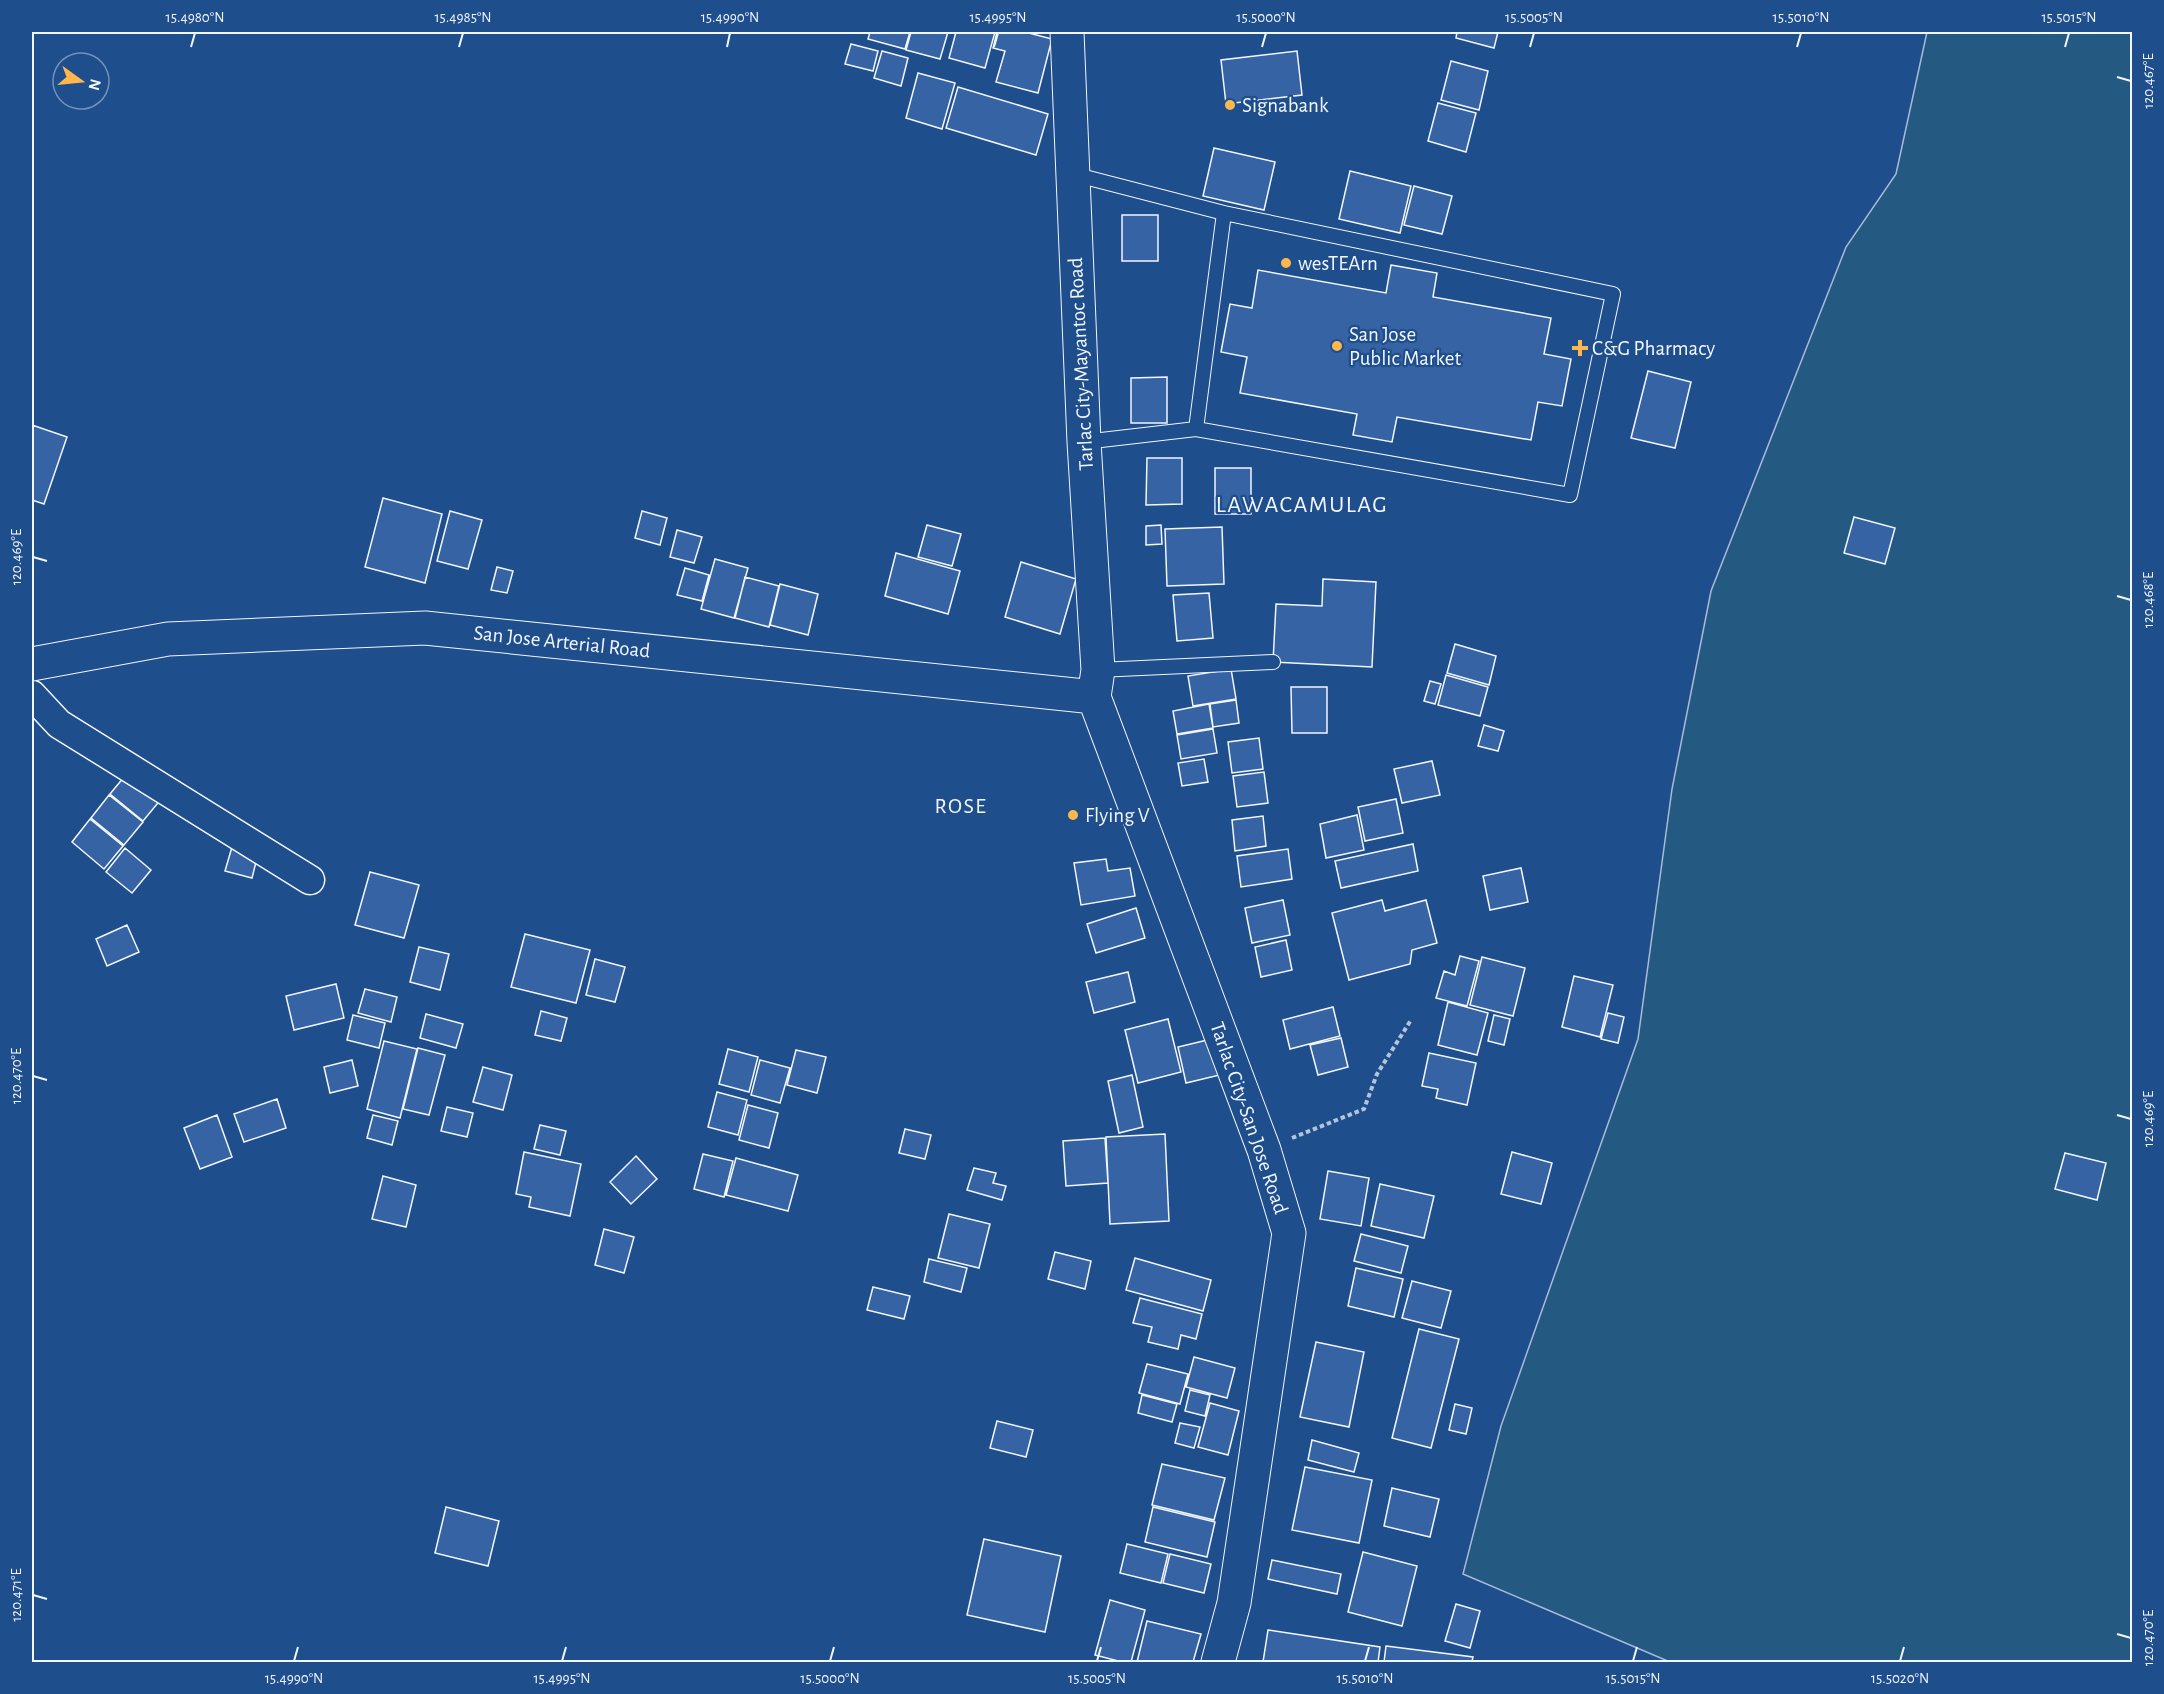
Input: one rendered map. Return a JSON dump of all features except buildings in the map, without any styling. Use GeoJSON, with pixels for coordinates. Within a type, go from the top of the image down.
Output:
{"type":"FeatureCollection","features":[{"type":"Feature","properties":{"kind":"main road","name":"Tarlac City-Mayantoc Road"},"geometry":{"type":"LineString","coordinates":[[1067,32],[1096,683]]}},
{"type":"Feature","properties":{"kind":"main road","name":"San Jose Arterial Road"},"geometry":{"type":"LineString","coordinates":[[32,664],[168,639],[425,628],[1096,683]]}},
{"type":"Feature","properties":{"kind":"main road","name":"Tarlac City-San Jose Road"},"geometry":{"type":"LineString","coordinates":[[1096,683],[1264,1150],[1289,1233],[1234,1603],[1218,1662]]}},
{"type":"Feature","properties":{"kind":"street"},"geometry":{"type":"LineString","coordinates":[[32,695],[59,724],[310,880]]}},
{"type":"Feature","properties":{"kind":"lane"},"geometry":{"type":"LineString","coordinates":[[1073,174],[1224,213],[1613,294],[1570,495],[1196,429],[1084,442]]}},
{"type":"Feature","properties":{"kind":"lane"},"geometry":{"type":"LineString","coordinates":[[1196,429],[1224,213]]}},
{"type":"Feature","properties":{"kind":"lane"},"geometry":{"type":"LineString","coordinates":[[1096,683],[1273,662]]}},
{"type":"Feature","properties":{"kind":"path"},"geometry":{"type":"LineString","coordinates":[[1264,1150],[1364,1109],[1377,1074],[1411,1020]]}},
{"type":"Feature","properties":{"kind":"shaded area"},"geometry":{"type":"Polygon","coordinates":[[[1927,32],[2132,32],[2132,1662],[1670,1662],[1463,1574],[1501,1426],[1638,1039],[1672,789],[1711,591],[1846,247],[1896,174],[1927,32]]]}},
{"type":"Feature","properties":{"kind":"place","name":"Signabank"},"geometry":{"type":"Point","coordinates":[1230,105]}},
{"type":"Feature","properties":{"kind":"place","name":"wesTEArn"},"geometry":{"type":"Point","coordinates":[1286,263]}},
{"type":"Feature","properties":{"kind":"place","name":"San Jose Public Market"},"geometry":{"type":"Point","coordinates":[1337,346]}},
{"type":"Feature","properties":{"kind":"place","name":"C&G Pharmacy"},"geometry":{"type":"Point","coordinates":[1580,348]}},
{"type":"Feature","properties":{"kind":"place","name":"Flying V"},"geometry":{"type":"Point","coordinates":[1073,815]}},
{"type":"Feature","properties":{"kind":"district","name":"LAWACAMULAG"},"geometry":{"type":"Point","coordinates":[1302,505]}},
{"type":"Feature","properties":{"kind":"district","name":"ROSE"},"geometry":{"type":"Point","coordinates":[961,806]}}]}
